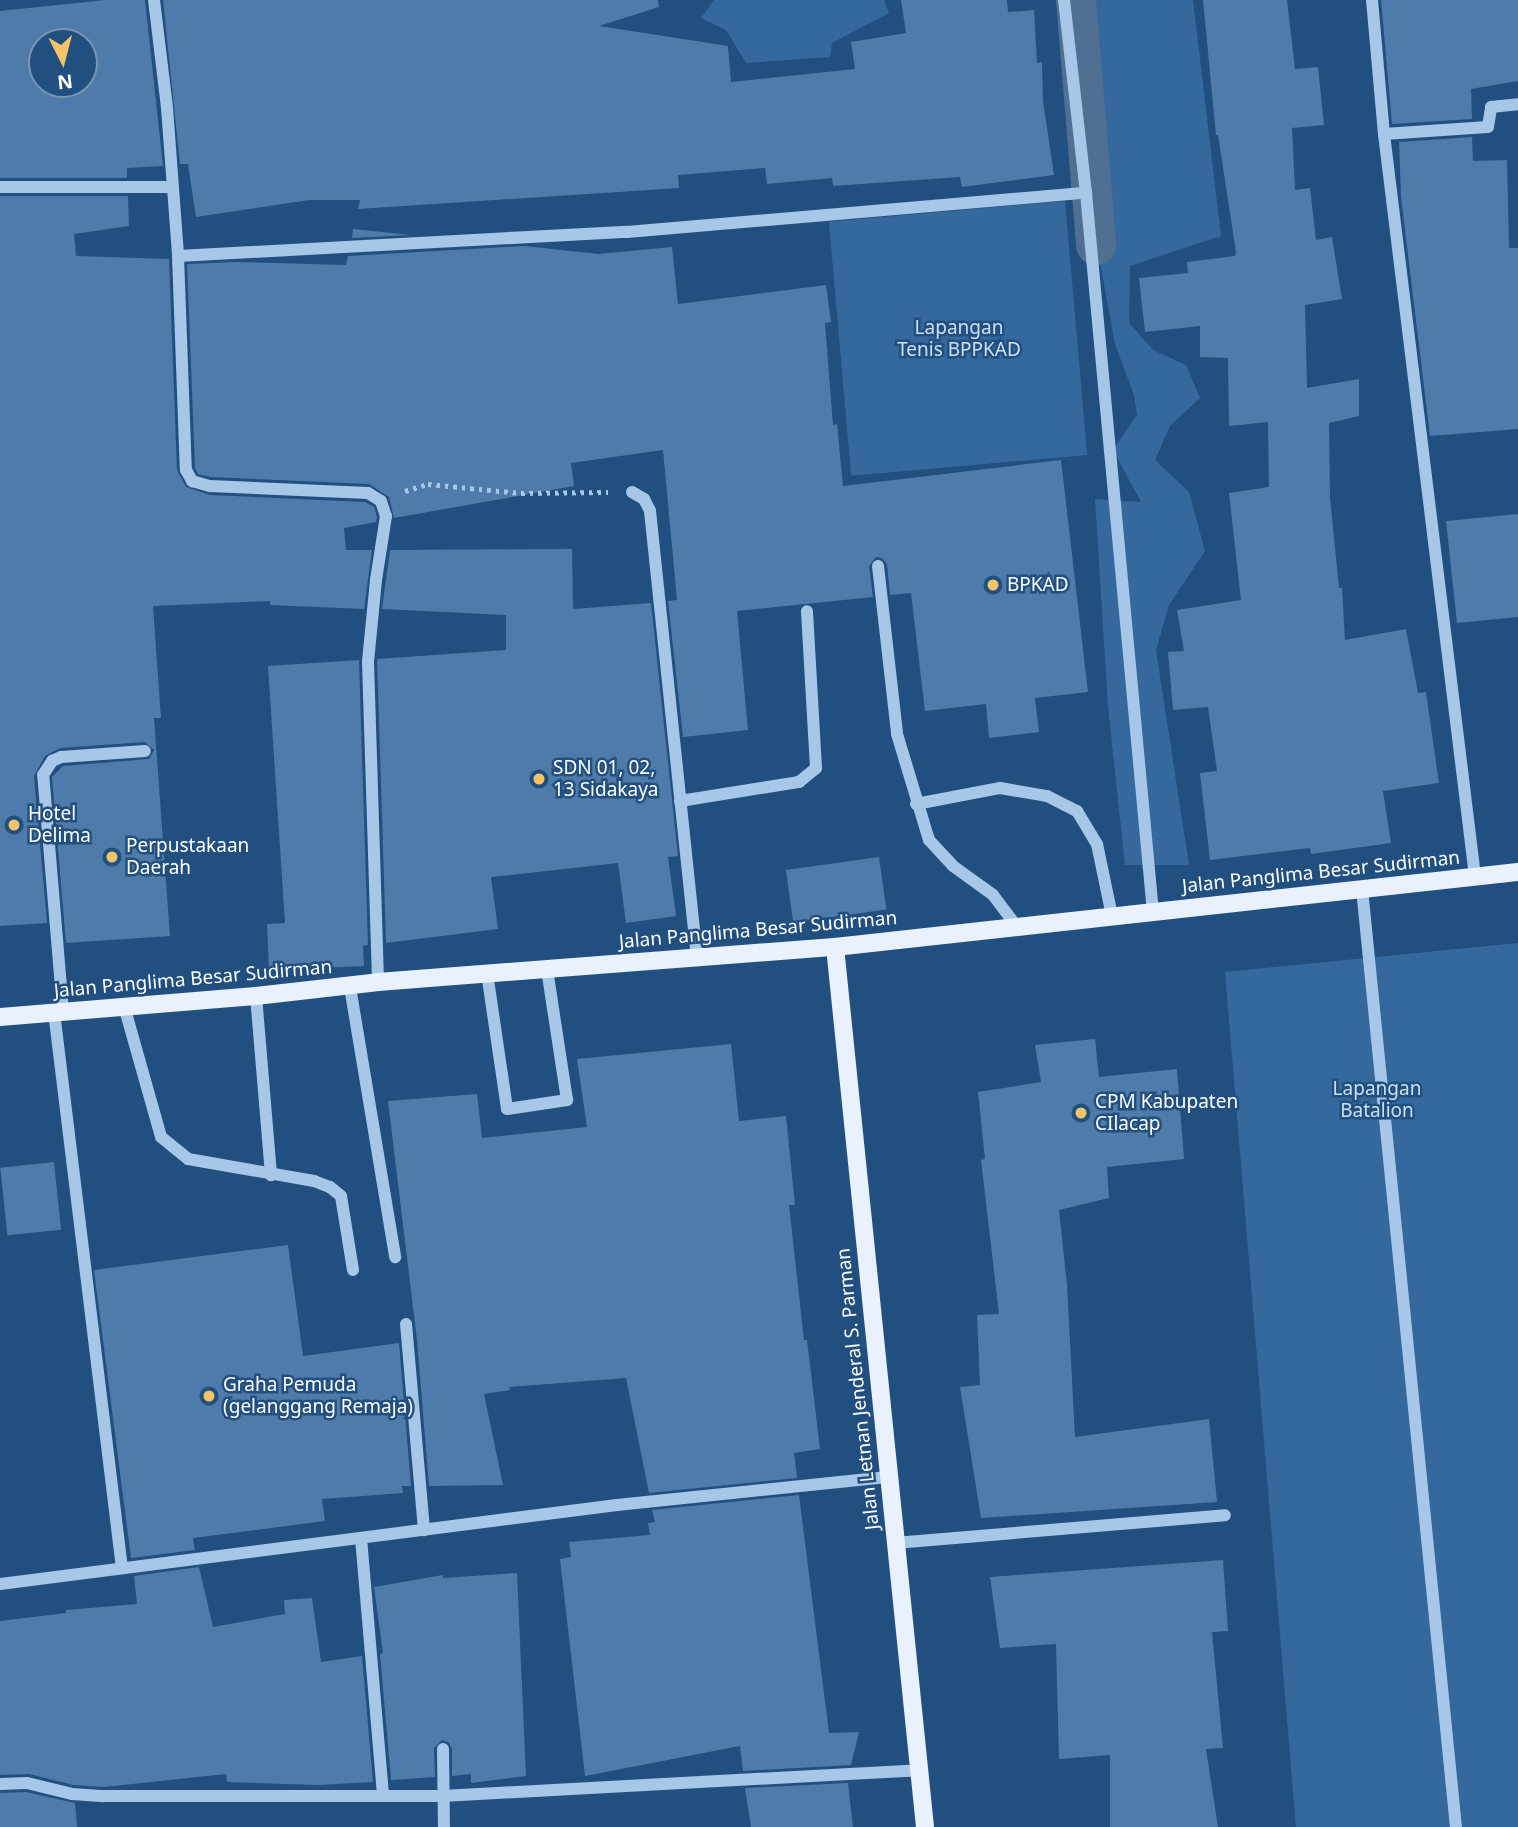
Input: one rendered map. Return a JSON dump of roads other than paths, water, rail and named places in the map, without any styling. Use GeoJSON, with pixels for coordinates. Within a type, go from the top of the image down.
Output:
{"type":"FeatureCollection","features":[{"type":"Feature","properties":{"kind":"main road","name":"Jalan Panglima Besar Sudirman"},"geometry":{"type":"LineString","coordinates":[[0,1017],[256,996],[378,982],[835,947],[1518,872]]}},
{"type":"Feature","properties":{"kind":"main road","name":"Jalan Letnan Jenderal S. Parman"},"geometry":{"type":"LineString","coordinates":[[835,947],[925,1827]]}},
{"type":"Feature","properties":{"kind":"street"},"geometry":{"type":"LineString","coordinates":[[154,0],[178,256],[186,470],[192,481],[210,486],[368,493],[382,501],[386,516],[368,662],[378,982]]}},
{"type":"Feature","properties":{"kind":"street"},"geometry":{"type":"LineString","coordinates":[[1063,0],[1086,193],[1153,912]]}},
{"type":"Feature","properties":{"kind":"street"},"geometry":{"type":"LineString","coordinates":[[1372,0],[1384,134],[1475,876]]}},
{"type":"Feature","properties":{"kind":"street"},"geometry":{"type":"LineString","coordinates":[[1384,134],[1488,127],[1491,107],[1518,104]]}},
{"type":"Feature","properties":{"kind":"street"},"geometry":{"type":"LineString","coordinates":[[0,187],[172,187]]}},
{"type":"Feature","properties":{"kind":"street"},"geometry":{"type":"LineString","coordinates":[[178,256],[627,232],[1086,193]]}},
{"type":"Feature","properties":{"kind":"street"},"geometry":{"type":"LineString","coordinates":[[632,492],[645,499],[650,511],[697,957]]}},
{"type":"Feature","properties":{"kind":"street"},"geometry":{"type":"LineString","coordinates":[[877,566],[897,734],[929,840],[953,866],[993,895],[1017,927]]}},
{"type":"Feature","properties":{"kind":"street"},"geometry":{"type":"LineString","coordinates":[[680,801],[799,782],[816,768],[807,611]]}},
{"type":"Feature","properties":{"kind":"street"},"geometry":{"type":"LineString","coordinates":[[122,1568],[59,1012],[43,775],[52,761],[61,757],[145,751]]}},
{"type":"Feature","properties":{"kind":"street"},"geometry":{"type":"LineString","coordinates":[[916,804],[1000,788],[1048,796],[1077,811],[1097,844],[1112,916]]}},
{"type":"Feature","properties":{"kind":"street"},"geometry":{"type":"LineString","coordinates":[[1362,889],[1455,1827]]}},
{"type":"Feature","properties":{"kind":"street"},"geometry":{"type":"LineString","coordinates":[[487,973],[507,1109],[567,1100],[547,969]]}},
{"type":"Feature","properties":{"kind":"street"},"geometry":{"type":"LineString","coordinates":[[350,987],[395,1257]]}},
{"type":"Feature","properties":{"kind":"street"},"geometry":{"type":"LineString","coordinates":[[256,996],[271,1175]]}},
{"type":"Feature","properties":{"kind":"street"},"geometry":{"type":"LineString","coordinates":[[124,1006],[161,1137],[188,1159],[314,1181],[341,1196],[353,1270]]}},
{"type":"Feature","properties":{"kind":"street"},"geometry":{"type":"LineString","coordinates":[[406,1324],[424,1530]]}},
{"type":"Feature","properties":{"kind":"street"},"geometry":{"type":"LineString","coordinates":[[0,1584],[617,1505],[888,1478]]}},
{"type":"Feature","properties":{"kind":"street"},"geometry":{"type":"LineString","coordinates":[[895,1543],[1225,1515]]}},
{"type":"Feature","properties":{"kind":"street"},"geometry":{"type":"LineString","coordinates":[[361,1538],[383,1795]]}},
{"type":"Feature","properties":{"kind":"street"},"geometry":{"type":"LineString","coordinates":[[443,1749],[444,1827]]}},
{"type":"Feature","properties":{"kind":"street"},"geometry":{"type":"LineString","coordinates":[[0,1784],[27,1783],[72,1794],[104,1796],[442,1796],[919,1770]]}},
{"type":"Feature","properties":{"kind":"waterway"},"geometry":{"type":"LineString","coordinates":[[1076,0],[1096,245]]}},
{"type":"Feature","properties":{"kind":"place","name":"BPKAD"},"geometry":{"type":"Point","coordinates":[993,585]}},
{"type":"Feature","properties":{"kind":"place","name":"SDN 01, 02, 13 Sidakaya"},"geometry":{"type":"Point","coordinates":[539,779]}},
{"type":"Feature","properties":{"kind":"place","name":"Hotel Delima"},"geometry":{"type":"Point","coordinates":[14,825]}},
{"type":"Feature","properties":{"kind":"place","name":"Perpustakaan Daerah"},"geometry":{"type":"Point","coordinates":[112,857]}},
{"type":"Feature","properties":{"kind":"place","name":"CPM Kabupaten CIlacap"},"geometry":{"type":"Point","coordinates":[1081,1113]}},
{"type":"Feature","properties":{"kind":"place","name":"Graha Pemuda (gelanggang Remaja)"},"geometry":{"type":"Point","coordinates":[209,1396]}},
{"type":"Feature","properties":{"kind":"park label","name":"Lapangan Tenis BPPKAD"},"geometry":{"type":"Point","coordinates":[959,339]}},
{"type":"Feature","properties":{"kind":"park label","name":"Lapangan Batalion"},"geometry":{"type":"Point","coordinates":[1377,1100]}}]}
